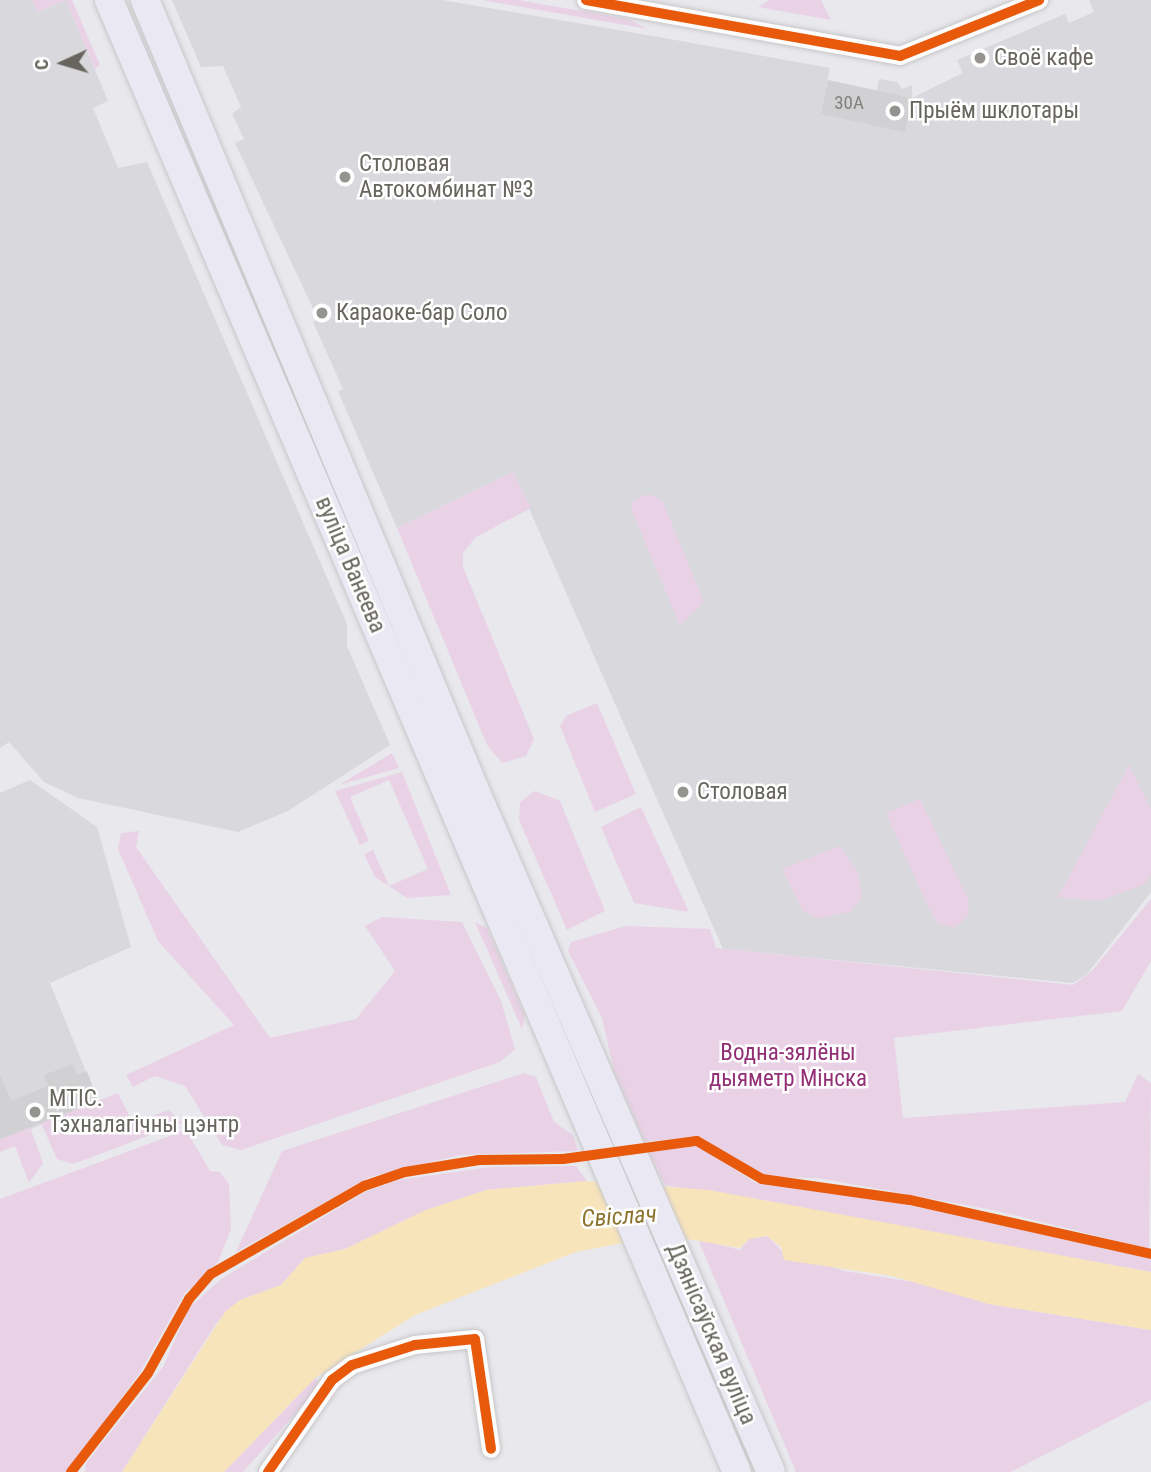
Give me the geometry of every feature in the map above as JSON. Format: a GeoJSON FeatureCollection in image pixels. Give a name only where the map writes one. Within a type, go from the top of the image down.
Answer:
{"type":"FeatureCollection","features":[{"type":"Feature","properties":{"kind":"main road","name":"вуліца Ванеева"},"geometry":{"type":"LineString","coordinates":[[109,0],[159,120],[463,795],[606,1123]]}},
{"type":"Feature","properties":{"kind":"main road","name":"вуліца Ванеева"},"geometry":{"type":"LineString","coordinates":[[145,0],[463,795]]}},
{"type":"Feature","properties":{"kind":"main road","name":"Дзянісаўская вуліца"},"geometry":{"type":"LineString","coordinates":[[606,1123],[676,1285],[771,1472]]}},
{"type":"Feature","properties":{"kind":"main road","name":"Дзянісаўская вуліца"},"geometry":{"type":"LineString","coordinates":[[676,1285],[737,1472]]}},
{"type":"Feature","properties":{"kind":"street"},"geometry":{"type":"LineString","coordinates":[[586,0],[901,56],[1039,0]]}},
{"type":"Feature","properties":{"kind":"street"},"geometry":{"type":"LineString","coordinates":[[159,120],[190,108]]}},
{"type":"Feature","properties":{"kind":"street"},"geometry":{"type":"LineString","coordinates":[[268,1472],[341,1372],[387,1351],[475,1339],[491,1449]]}},
{"type":"Feature","properties":{"kind":"shaded area"},"geometry":{"type":"Polygon","coordinates":[[[0,0],[32,0],[38,12],[66,0],[108,101],[93,108],[118,168],[147,162],[347,624],[347,646],[390,745],[288,811],[238,832],[78,798],[44,782],[9,742],[0,748],[0,0]]]}},
{"type":"Feature","properties":{"kind":"shaded area"},"geometry":{"type":"Polygon","coordinates":[[[172,0],[442,0],[659,37],[830,68],[821,114],[871,125],[879,79],[897,82],[902,89],[912,85],[912,98],[963,73],[957,60],[1065,14],[1069,23],[1094,12],[1089,0],[1151,0],[1151,892],[1087,974],[1073,983],[723,949],[513,472],[397,528],[338,391],[343,389],[313,322],[318,319],[235,143],[244,139],[232,114],[241,107],[223,66],[201,67],[172,0]]]}},
{"type":"Feature","properties":{"kind":"shaded area"},"geometry":{"type":"Polygon","coordinates":[[[30,780],[97,827],[131,947],[50,983],[98,1101],[0,1142],[0,793],[30,780]]]}},
{"type":"Feature","properties":{"kind":"green space"},"geometry":{"type":"Polygon","coordinates":[[[32,0],[66,0],[37,12],[32,0]]]}},
{"type":"Feature","properties":{"kind":"green space"},"geometry":{"type":"Polygon","coordinates":[[[66,0],[72,0],[100,65],[95,69],[66,0]]]}},
{"type":"Feature","properties":{"kind":"green space"},"geometry":{"type":"Polygon","coordinates":[[[482,0],[518,0],[628,19],[648,29],[482,0]]]}},
{"type":"Feature","properties":{"kind":"green space"},"geometry":{"type":"Polygon","coordinates":[[[770,0],[821,0],[831,20],[758,7],[770,0]]]}},
{"type":"Feature","properties":{"kind":"green space"},"geometry":{"type":"Polygon","coordinates":[[[513,472],[531,508],[476,537],[463,553],[463,567],[534,739],[526,756],[502,763],[487,745],[397,528],[513,472]]]}},
{"type":"Feature","properties":{"kind":"green space"},"geometry":{"type":"Polygon","coordinates":[[[648,494],[662,500],[704,602],[680,626],[632,511],[633,501],[648,494]]]}},
{"type":"Feature","properties":{"kind":"green space"},"geometry":{"type":"Polygon","coordinates":[[[597,703],[636,794],[595,812],[560,726],[566,716],[597,703]]]}},
{"type":"Feature","properties":{"kind":"green space"},"geometry":{"type":"Polygon","coordinates":[[[392,753],[399,768],[339,785],[392,753]]]}},
{"type":"Feature","properties":{"kind":"green space"},"geometry":{"type":"Polygon","coordinates":[[[1129,765],[1151,809],[1151,875],[1143,885],[1099,901],[1058,897],[1129,765]]]}},
{"type":"Feature","properties":{"kind":"green space"},"geometry":{"type":"Polygon","coordinates":[[[402,772],[451,895],[407,898],[375,877],[364,854],[373,850],[389,886],[428,869],[389,780],[350,797],[369,841],[360,845],[335,791],[402,772]]]}},
{"type":"Feature","properties":{"kind":"green space"},"geometry":{"type":"Polygon","coordinates":[[[535,791],[560,801],[605,911],[567,930],[519,820],[520,802],[535,791]]]}},
{"type":"Feature","properties":{"kind":"green space"},"geometry":{"type":"Polygon","coordinates":[[[920,799],[969,901],[968,916],[954,928],[938,923],[929,909],[886,813],[920,799]]]}},
{"type":"Feature","properties":{"kind":"green space"},"geometry":{"type":"Polygon","coordinates":[[[641,807],[689,912],[634,903],[601,827],[641,807]]]}},
{"type":"Feature","properties":{"kind":"green space"},"geometry":{"type":"Polygon","coordinates":[[[139,831],[136,847],[270,1038],[356,1019],[395,971],[365,926],[382,917],[462,922],[501,1001],[515,1049],[500,1062],[241,1150],[222,1145],[185,1086],[155,1076],[133,1087],[126,1075],[234,1025],[158,941],[118,849],[121,833],[139,831]]]}},
{"type":"Feature","properties":{"kind":"green space"},"geometry":{"type":"Polygon","coordinates":[[[840,846],[857,871],[862,896],[852,911],[818,919],[803,911],[782,869],[840,846]]]}},
{"type":"Feature","properties":{"kind":"green space","name":"Водна-зялёны дыяметр Мінска"},"geometry":{"type":"Polygon","coordinates":[[[1151,899],[1151,961],[1122,1011],[894,1038],[903,1118],[1125,1102],[1138,1074],[1151,1083],[1149,1249],[998,1211],[819,1178],[772,1177],[748,1170],[699,1136],[645,1142],[614,1071],[602,1018],[568,951],[571,942],[626,926],[710,929],[716,948],[1073,985],[1092,971],[1151,899]]]}},
{"type":"Feature","properties":{"kind":"green space"},"geometry":{"type":"Polygon","coordinates":[[[475,922],[487,928],[525,1016],[522,1029],[475,922]]]}},
{"type":"Feature","properties":{"kind":"green space"},"geometry":{"type":"Polygon","coordinates":[[[524,1073],[536,1077],[554,1122],[573,1135],[578,1151],[460,1155],[370,1177],[236,1252],[282,1151],[524,1073]]]}},
{"type":"Feature","properties":{"kind":"green space"},"geometry":{"type":"Polygon","coordinates":[[[118,1093],[133,1123],[169,1110],[182,1123],[73,1164],[57,1159],[41,1123],[118,1093]]]}},
{"type":"Feature","properties":{"kind":"green space"},"geometry":{"type":"Polygon","coordinates":[[[30,1127],[43,1163],[29,1183],[15,1146],[0,1152],[0,1139],[30,1127]]]}},
{"type":"Feature","properties":{"kind":"green space"},"geometry":{"type":"Polygon","coordinates":[[[186,1130],[210,1171],[220,1172],[229,1184],[231,1229],[218,1262],[185,1293],[139,1374],[67,1472],[0,1472],[0,1199],[186,1130]]]}},
{"type":"Feature","properties":{"kind":"green space","name":"Водна-зялёны дыяметр Мінска"},"geometry":{"type":"Polygon","coordinates":[[[696,1145],[756,1183],[804,1185],[968,1217],[1151,1259],[1151,1272],[665,1185],[648,1149],[696,1145]]]}},
{"type":"Feature","properties":{"kind":"green space"},"geometry":{"type":"Polygon","coordinates":[[[576,1166],[587,1181],[486,1190],[426,1210],[345,1249],[305,1258],[281,1285],[251,1296],[217,1322],[122,1472],[85,1472],[86,1463],[163,1367],[189,1308],[221,1279],[365,1192],[398,1180],[492,1167],[576,1166]]]}},
{"type":"Feature","properties":{"kind":"green space"},"geometry":{"type":"Polygon","coordinates":[[[767,1236],[784,1253],[845,1271],[932,1285],[989,1304],[1151,1330],[1151,1400],[1011,1472],[796,1472],[698,1239],[740,1250],[749,1239],[767,1236]]]}},
{"type":"Feature","properties":{"kind":"green space"},"geometry":{"type":"Polygon","coordinates":[[[315,1378],[321,1385],[243,1472],[224,1472],[315,1378]]]}},
{"type":"Feature","properties":{"kind":"water","name":"Свіслач"},"geometry":{"type":"Polygon","coordinates":[[[587,1181],[709,1190],[1151,1272],[1151,1330],[989,1304],[892,1276],[784,1260],[781,1247],[767,1236],[749,1239],[740,1248],[663,1235],[576,1252],[415,1315],[315,1378],[224,1472],[122,1472],[225,1312],[240,1300],[281,1285],[305,1258],[345,1249],[426,1210],[486,1190],[587,1181]]]}},
{"type":"Feature","properties":{"kind":"building"},"geometry":{"type":"Polygon","coordinates":[[[828,80],[912,98],[905,132],[821,114],[828,80]]]}},
{"type":"Feature","properties":{"kind":"building","name":"МТІС. Тэхналагічны цэнтр"},"geometry":{"type":"Polygon","coordinates":[[[73,1064],[77,1075],[87,1071],[98,1101],[0,1139],[0,1074],[11,1101],[48,1086],[44,1075],[73,1064]]]}},
{"type":"Feature","properties":{"kind":"cycle path"},"geometry":{"type":"LineString","coordinates":[[586,0],[900,56],[1039,0]]}},
{"type":"Feature","properties":{"kind":"cycle path"},"geometry":{"type":"LineString","coordinates":[[71,1472],[148,1373],[189,1299],[211,1274],[364,1186],[405,1172],[479,1160],[563,1159],[697,1141],[762,1179],[910,1200],[1151,1254]]}},
{"type":"Feature","properties":{"kind":"cycle path"},"geometry":{"type":"LineString","coordinates":[[268,1472],[332,1380],[352,1365],[415,1345],[475,1339],[491,1449]]}},
{"type":"Feature","properties":{"kind":"place","name":"Своё кафе"},"geometry":{"type":"Point","coordinates":[980,58]}},
{"type":"Feature","properties":{"kind":"place","name":"Прыём шклотары"},"geometry":{"type":"Point","coordinates":[895,111]}},
{"type":"Feature","properties":{"kind":"place","name":"Столовая Автокомбинат №3"},"geometry":{"type":"Point","coordinates":[345,177]}},
{"type":"Feature","properties":{"kind":"place","name":"Караоке-бар Соло"},"geometry":{"type":"Point","coordinates":[322,313]}},
{"type":"Feature","properties":{"kind":"place","name":"Столовая"},"geometry":{"type":"Point","coordinates":[683,792]}},
{"type":"Feature","properties":{"kind":"place","name":"МТІС. Тэхналагічны цэнтр"},"geometry":{"type":"Point","coordinates":[35,1112]}}]}
